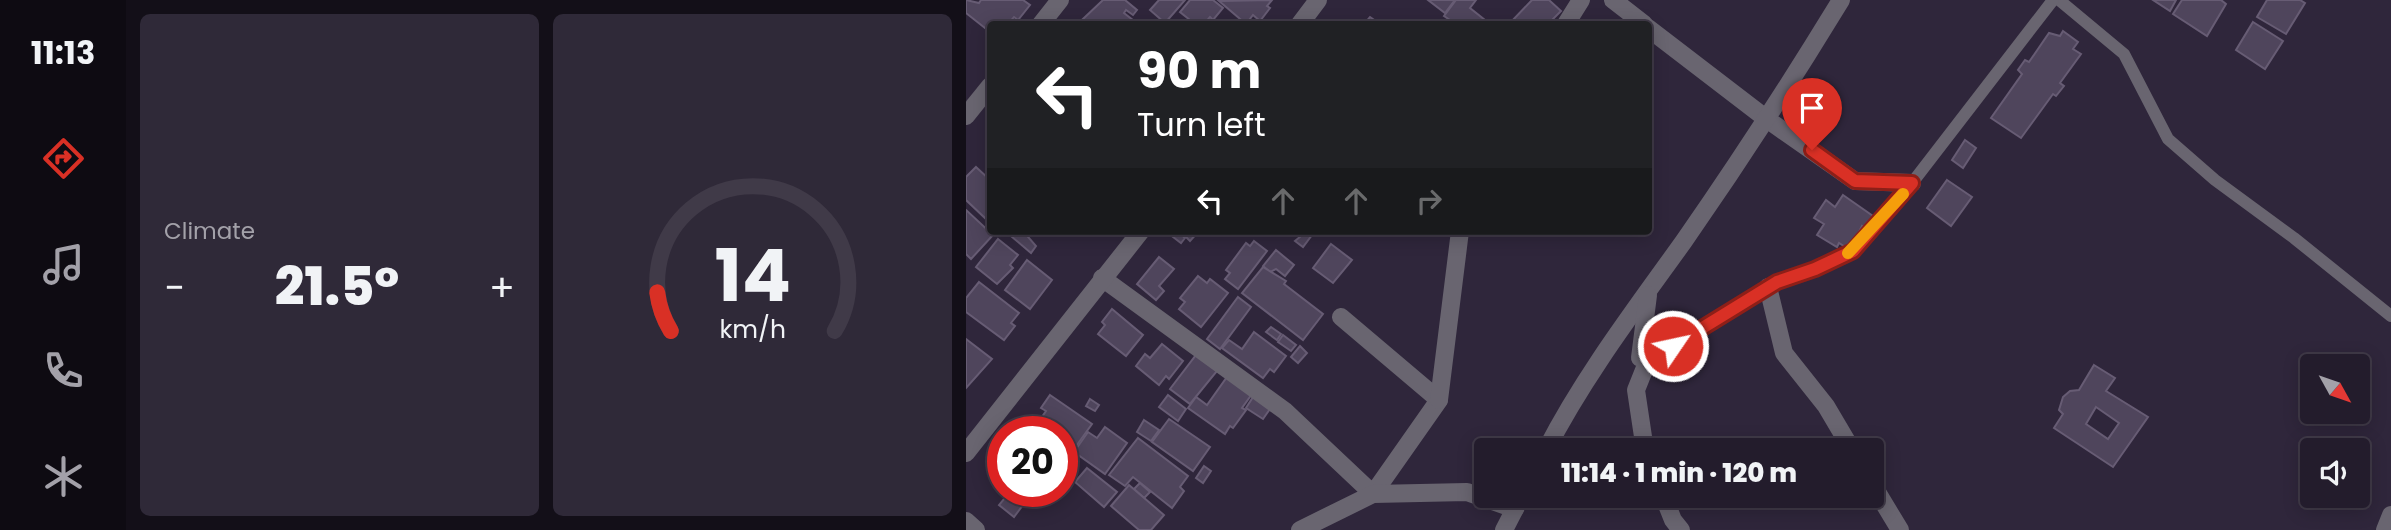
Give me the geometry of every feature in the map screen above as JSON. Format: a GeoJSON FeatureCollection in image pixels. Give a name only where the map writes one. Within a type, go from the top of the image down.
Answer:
{"type":"FeatureCollection","features":[{"type":"Feature","properties":{"kind":"street"},"geometry":{"type":"LineString","coordinates":[[1043,21],[1060,0]]}},
{"type":"Feature","properties":{"kind":"street"},"geometry":{"type":"LineString","coordinates":[[1302,21],[1318,0]]}},
{"type":"Feature","properties":{"kind":"street"},"geometry":{"type":"LineString","coordinates":[[1568,21],[1581,0]]}},
{"type":"Feature","properties":{"kind":"street"},"geometry":{"type":"LineString","coordinates":[[1613,0],[1640,21]]}},
{"type":"Feature","properties":{"kind":"street"},"geometry":{"type":"LineString","coordinates":[[1552,438],[1648,291],[1768,120],[1841,0]]}},
{"type":"Feature","properties":{"kind":"street"},"geometry":{"type":"LineString","coordinates":[[1652,31],[1768,120],[1855,181],[1912,183]]}},
{"type":"Feature","properties":{"kind":"street"},"geometry":{"type":"LineString","coordinates":[[966,116],[987,90]]}},
{"type":"Feature","properties":{"kind":"street"},"geometry":{"type":"LineString","coordinates":[[966,453],[1138,235]]}},
{"type":"Feature","properties":{"kind":"street"},"geometry":{"type":"LineString","coordinates":[[1373,494],[1439,400],[1460,235]]}},
{"type":"Feature","properties":{"kind":"street"},"geometry":{"type":"LineString","coordinates":[[1102,278],[1285,411],[1373,494]]}},
{"type":"Feature","properties":{"kind":"street"},"geometry":{"type":"LineString","coordinates":[[1768,287],[1784,353],[1826,406],[1845,438]]}},
{"type":"Feature","properties":{"kind":"street"},"geometry":{"type":"LineString","coordinates":[[1643,438],[1636,390],[1648,360],[1640,358],[1648,291]]}},
{"type":"Feature","properties":{"kind":"street"},"geometry":{"type":"LineString","coordinates":[[1341,317],[1439,400]]}},
{"type":"Feature","properties":{"kind":"street"},"geometry":{"type":"LineString","coordinates":[[1300,530],[1373,494],[1474,493]]}},
{"type":"Feature","properties":{"kind":"street"},"geometry":{"type":"LineString","coordinates":[[1884,504],[1900,530]]}},
{"type":"Feature","properties":{"kind":"street"},"geometry":{"type":"LineString","coordinates":[[1504,530],[1516,508]]}},
{"type":"Feature","properties":{"kind":"street"},"geometry":{"type":"LineString","coordinates":[[1668,508],[1681,530]]}},
{"type":"Feature","properties":{"kind":"street"},"geometry":{"type":"LineString","coordinates":[[2385,530],[2391,515]]}},
{"type":"Feature","properties":{"kind":"street"},"geometry":{"type":"LineString","coordinates":[[966,522],[976,530]]}},
{"type":"Feature","properties":{"kind":"lane"},"geometry":{"type":"LineString","coordinates":[[1648,360],[1768,287],[1853,251],[1912,183],[2053,0]]}},
{"type":"Feature","properties":{"kind":"lane"},"geometry":{"type":"LineString","coordinates":[[2059,0],[2124,54],[2168,139],[2215,180],[2294,238],[2391,316]]}},
{"type":"Feature","properties":{"kind":"building"},"geometry":{"type":"Polygon","coordinates":[[[966,0],[979,3],[981,0],[1023,0],[1030,5],[1018,20],[1014,17],[1011,21],[987,21],[987,30],[966,13],[966,0]]]}},
{"type":"Feature","properties":{"kind":"building"},"geometry":{"type":"Polygon","coordinates":[[[1103,0],[1125,0],[1137,10],[1133,15],[1126,10],[1124,13],[1134,21],[1083,19],[1103,0]]]}},
{"type":"Feature","properties":{"kind":"building"},"geometry":{"type":"Polygon","coordinates":[[[1159,0],[1185,0],[1167,21],[1163,21],[1150,10],[1159,0]]]}},
{"type":"Feature","properties":{"kind":"building"},"geometry":{"type":"Polygon","coordinates":[[[1190,0],[1213,0],[1223,8],[1213,20],[1210,17],[1207,21],[1191,21],[1180,12],[1190,0]]]}},
{"type":"Feature","properties":{"kind":"building"},"geometry":{"type":"Polygon","coordinates":[[[1272,0],[1267,6],[1270,8],[1260,21],[1253,15],[1248,21],[1242,21],[1219,1],[1272,0]]]}},
{"type":"Feature","properties":{"kind":"building"},"geometry":{"type":"Polygon","coordinates":[[[1428,0],[1455,0],[1445,13],[1428,0]]]}},
{"type":"Feature","properties":{"kind":"building"},"geometry":{"type":"Polygon","coordinates":[[[1456,0],[1476,0],[1470,8],[1486,21],[1452,21],[1444,16],[1456,0]]]}},
{"type":"Feature","properties":{"kind":"building"},"geometry":{"type":"Polygon","coordinates":[[[1532,0],[1549,0],[1561,11],[1551,21],[1512,21],[1532,0]]]}},
{"type":"Feature","properties":{"kind":"building"},"geometry":{"type":"Polygon","coordinates":[[[2153,0],[2176,0],[2170,11],[2153,0]]]}},
{"type":"Feature","properties":{"kind":"building"},"geometry":{"type":"Polygon","coordinates":[[[2182,0],[2221,0],[2226,4],[2207,36],[2173,14],[2182,0]]]}},
{"type":"Feature","properties":{"kind":"building"},"geometry":{"type":"Polygon","coordinates":[[[2267,0],[2300,0],[2305,3],[2286,34],[2257,17],[2267,0]]]}},
{"type":"Feature","properties":{"kind":"building"},"geometry":{"type":"Polygon","coordinates":[[[2253,22],[2283,41],[2265,69],[2236,50],[2253,22]]]}},
{"type":"Feature","properties":{"kind":"building"},"geometry":{"type":"Polygon","coordinates":[[[2063,31],[2078,42],[2073,49],[2081,54],[2060,83],[2064,86],[2056,96],[2053,94],[2021,138],[1991,118],[2022,74],[2018,70],[2025,60],[2029,62],[2049,33],[2060,36],[2063,31]]]}},
{"type":"Feature","properties":{"kind":"building"},"geometry":{"type":"Polygon","coordinates":[[[1965,140],[1976,148],[1963,168],[1952,160],[1965,140]]]}},
{"type":"Feature","properties":{"kind":"building"},"geometry":{"type":"Polygon","coordinates":[[[976,167],[987,177],[986,219],[966,200],[966,177],[976,167]]]}},
{"type":"Feature","properties":{"kind":"building"},"geometry":{"type":"Polygon","coordinates":[[[1947,180],[1972,197],[1951,226],[1927,208],[1947,180]]]}},
{"type":"Feature","properties":{"kind":"building"},"geometry":{"type":"Polygon","coordinates":[[[1843,195],[1873,216],[1865,229],[1862,226],[1850,250],[1839,243],[1837,247],[1817,235],[1824,224],[1814,218],[1826,200],[1835,207],[1843,195]]]}},
{"type":"Feature","properties":{"kind":"building"},"geometry":{"type":"Polygon","coordinates":[[[966,210],[987,229],[987,235],[993,235],[971,259],[966,254],[966,210]]]}},
{"type":"Feature","properties":{"kind":"building"},"geometry":{"type":"Polygon","coordinates":[[[1010,235],[1026,235],[1036,246],[1031,253],[1010,235]]]}},
{"type":"Feature","properties":{"kind":"building"},"geometry":{"type":"Polygon","coordinates":[[[1182,235],[1185,238],[1181,243],[1173,237],[1182,235]]]}},
{"type":"Feature","properties":{"kind":"building"},"geometry":{"type":"Polygon","coordinates":[[[1184,235],[1195,235],[1190,241],[1184,235]]]}},
{"type":"Feature","properties":{"kind":"building"},"geometry":{"type":"Polygon","coordinates":[[[1302,235],[1312,235],[1303,247],[1295,241],[1302,235]]]}},
{"type":"Feature","properties":{"kind":"building"},"geometry":{"type":"Polygon","coordinates":[[[998,239],[1018,255],[1010,265],[1013,268],[997,284],[976,267],[998,239]]]}},
{"type":"Feature","properties":{"kind":"building"},"geometry":{"type":"Polygon","coordinates":[[[1254,241],[1267,251],[1238,289],[1225,279],[1230,273],[1226,270],[1246,243],[1250,246],[1254,241]]]}},
{"type":"Feature","properties":{"kind":"building"},"geometry":{"type":"Polygon","coordinates":[[[1331,244],[1352,260],[1333,283],[1313,268],[1331,244]]]}},
{"type":"Feature","properties":{"kind":"building"},"geometry":{"type":"Polygon","coordinates":[[[1276,250],[1294,265],[1285,276],[1276,269],[1270,272],[1263,266],[1276,250]]]}},
{"type":"Feature","properties":{"kind":"building"},"geometry":{"type":"Polygon","coordinates":[[[1159,257],[1174,269],[1159,286],[1164,291],[1156,300],[1137,284],[1159,257]]]}},
{"type":"Feature","properties":{"kind":"building"},"geometry":{"type":"Polygon","coordinates":[[[1027,260],[1052,280],[1030,309],[1005,290],[1027,260]]]}},
{"type":"Feature","properties":{"kind":"building"},"geometry":{"type":"Polygon","coordinates":[[[1263,267],[1286,281],[1284,284],[1323,314],[1303,340],[1242,293],[1263,267]]]}},
{"type":"Feature","properties":{"kind":"building"},"geometry":{"type":"Polygon","coordinates":[[[1198,276],[1207,283],[1210,279],[1228,293],[1201,327],[1179,309],[1185,302],[1180,298],[1198,276]]]}},
{"type":"Feature","properties":{"kind":"building"},"geometry":{"type":"Polygon","coordinates":[[[979,282],[1019,313],[1011,323],[1015,326],[1004,340],[966,312],[966,298],[979,282]]]}},
{"type":"Feature","properties":{"kind":"building"},"geometry":{"type":"Polygon","coordinates":[[[1238,297],[1251,307],[1220,349],[1207,339],[1238,297]]]}},
{"type":"Feature","properties":{"kind":"building"},"geometry":{"type":"Polygon","coordinates":[[[1112,309],[1143,335],[1126,356],[1098,334],[1105,325],[1102,322],[1112,309]]]}},
{"type":"Feature","properties":{"kind":"building"},"geometry":{"type":"Polygon","coordinates":[[[1271,327],[1281,334],[1277,340],[1266,332],[1271,327]]]}},
{"type":"Feature","properties":{"kind":"building"},"geometry":{"type":"Polygon","coordinates":[[[1254,332],[1286,356],[1274,372],[1270,369],[1263,378],[1222,348],[1229,340],[1242,349],[1254,332]]]}},
{"type":"Feature","properties":{"kind":"building"},"geometry":{"type":"Polygon","coordinates":[[[1283,335],[1296,345],[1291,351],[1278,342],[1283,335]]]}},
{"type":"Feature","properties":{"kind":"building"},"geometry":{"type":"Polygon","coordinates":[[[966,339],[992,359],[966,388],[966,339]]]}},
{"type":"Feature","properties":{"kind":"building"},"geometry":{"type":"Polygon","coordinates":[[[1162,344],[1183,361],[1169,379],[1166,376],[1159,385],[1136,366],[1145,354],[1150,358],[1162,344]]]}},
{"type":"Feature","properties":{"kind":"building"},"geometry":{"type":"Polygon","coordinates":[[[1300,346],[1307,353],[1298,363],[1291,357],[1300,346]]]}},
{"type":"Feature","properties":{"kind":"building"},"geometry":{"type":"Polygon","coordinates":[[[1196,355],[1217,371],[1190,404],[1170,389],[1196,355]]]}},
{"type":"Feature","properties":{"kind":"building"},"geometry":{"type":"Polygon","coordinates":[[[2094,365],[2115,378],[2106,391],[2148,417],[2113,467],[2054,428],[2063,414],[2059,410],[2063,397],[2070,391],[2079,390],[2094,365]],[[2096,407],[2086,424],[2108,439],[2119,423],[2096,407]]]}},
{"type":"Feature","properties":{"kind":"building"},"geometry":{"type":"Polygon","coordinates":[[[1227,377],[1252,394],[1242,408],[1246,410],[1225,434],[1188,408],[1196,397],[1207,405],[1227,377]]]}},
{"type":"Feature","properties":{"kind":"building"},"geometry":{"type":"Polygon","coordinates":[[[1255,394],[1272,406],[1263,419],[1246,408],[1255,394]]]}},
{"type":"Feature","properties":{"kind":"building"},"geometry":{"type":"Polygon","coordinates":[[[1050,395],[1092,424],[1078,443],[1078,416],[1043,416],[1046,411],[1041,408],[1050,395]]]}},
{"type":"Feature","properties":{"kind":"building"},"geometry":{"type":"Polygon","coordinates":[[[1168,395],[1186,409],[1178,421],[1159,407],[1168,395]]]}},
{"type":"Feature","properties":{"kind":"building"},"geometry":{"type":"Polygon","coordinates":[[[1090,399],[1099,405],[1095,411],[1086,406],[1090,399]]]}},
{"type":"Feature","properties":{"kind":"building"},"geometry":{"type":"Polygon","coordinates":[[[1169,419],[1210,447],[1193,471],[1152,442],[1169,419]]]}},
{"type":"Feature","properties":{"kind":"building"},"geometry":{"type":"Polygon","coordinates":[[[1144,420],[1159,430],[1151,441],[1137,432],[1144,420]]]}},
{"type":"Feature","properties":{"kind":"building"},"geometry":{"type":"Polygon","coordinates":[[[1105,427],[1127,443],[1105,474],[1078,455],[1078,446],[1088,432],[1097,438],[1105,427]]]}},
{"type":"Feature","properties":{"kind":"building"},"geometry":{"type":"Polygon","coordinates":[[[1138,438],[1188,476],[1180,487],[1184,491],[1172,508],[1133,477],[1125,486],[1109,475],[1138,438]]]}},
{"type":"Feature","properties":{"kind":"building"},"geometry":{"type":"Polygon","coordinates":[[[1204,466],[1211,471],[1203,483],[1196,478],[1204,466]]]}},
{"type":"Feature","properties":{"kind":"building"},"geometry":{"type":"Polygon","coordinates":[[[1087,468],[1117,492],[1104,507],[1078,485],[1078,478],[1087,468]]]}},
{"type":"Feature","properties":{"kind":"building"},"geometry":{"type":"Polygon","coordinates":[[[1140,483],[1150,492],[1144,498],[1134,489],[1140,483]]]}},
{"type":"Feature","properties":{"kind":"building"},"geometry":{"type":"Polygon","coordinates":[[[1129,485],[1164,515],[1151,530],[1139,530],[1111,506],[1129,485]]]}},
{"type":"Feature","properties":{"kind":"building"},"geometry":{"type":"Polygon","coordinates":[[[1002,507],[1022,507],[1014,517],[1002,507]]]}},
{"type":"Feature","properties":{"kind":"slow traffic"},"geometry":{"type":"LineString","coordinates":[[1848,253],[1853,251],[1903,194]]}},
{"type":"Feature","properties":{"kind":"route"},"geometry":{"type":"LineString","coordinates":[[1673,346],[1714,317],[1777,282],[1815,269],[1853,251],[1912,183],[1855,181],[1812,150]]}}]}
